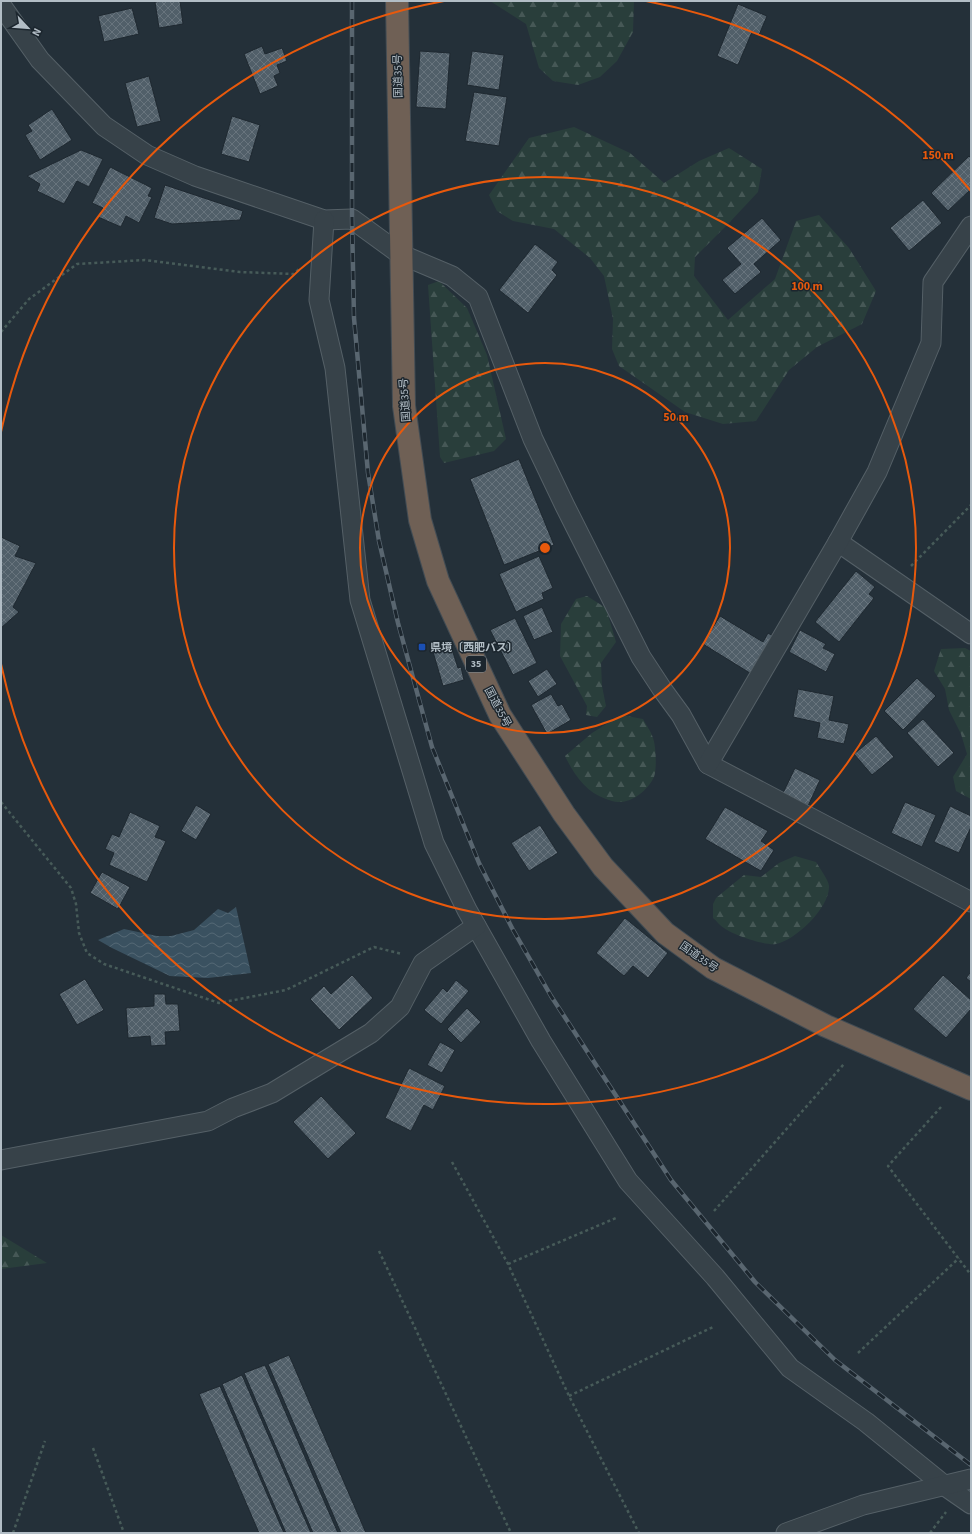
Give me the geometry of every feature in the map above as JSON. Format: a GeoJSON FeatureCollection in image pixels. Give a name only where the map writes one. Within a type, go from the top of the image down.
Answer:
{"type":"FeatureCollection","features":[{"type":"Feature","properties":{"kind":"highway","name":"国道35号"},"geometry":{"type":"LineString","coordinates":[[397,1],[400,254],[404,406],[420,520],[438,581],[500,715],[564,814],[603,867],[665,933],[713,968],[826,1026],[971,1089]]}},
{"type":"Feature","properties":{"kind":"street"},"geometry":{"type":"LineString","coordinates":[[1,5],[40,60],[104,126],[147,155],[195,176],[324,220],[352,219],[400,254],[452,276],[478,297],[533,439],[564,506],[641,657],[681,715],[708,764],[971,902]]}},
{"type":"Feature","properties":{"kind":"street"},"geometry":{"type":"LineString","coordinates":[[324,220],[319,300],[335,368],[360,600],[434,843],[476,926],[541,1041],[628,1181],[714,1277],[790,1368],[866,1422],[945,1486],[971,1504]]}},
{"type":"Feature","properties":{"kind":"street"},"geometry":{"type":"LineString","coordinates":[[708,764],[838,542],[876,472],[931,343],[934,282],[971,226]]}},
{"type":"Feature","properties":{"kind":"street"},"geometry":{"type":"LineString","coordinates":[[838,542],[971,634]]}},
{"type":"Feature","properties":{"kind":"street"},"geometry":{"type":"LineString","coordinates":[[1,1160],[208,1120],[233,1108],[272,1093],[371,1033],[400,1007],[423,963],[476,926]]}},
{"type":"Feature","properties":{"kind":"street"},"geometry":{"type":"LineString","coordinates":[[786,1533],[863,1505],[971,1479]]}},
{"type":"Feature","properties":{"kind":"path"},"geometry":{"type":"LineString","coordinates":[[1,332],[29,299],[77,264],[145,260],[247,273],[294,274],[322,247]]}},
{"type":"Feature","properties":{"kind":"path"},"geometry":{"type":"LineString","coordinates":[[911,566],[971,505]]}},
{"type":"Feature","properties":{"kind":"path"},"geometry":{"type":"LineString","coordinates":[[1,802],[72,888],[76,904],[79,933],[87,953],[104,964],[219,1003],[286,990],[374,947],[393,951],[423,963]]}},
{"type":"Feature","properties":{"kind":"path"},"geometry":{"type":"LineString","coordinates":[[714,1211],[844,1064]]}},
{"type":"Feature","properties":{"kind":"path"},"geometry":{"type":"LineString","coordinates":[[941,1107],[888,1166],[971,1274]]}},
{"type":"Feature","properties":{"kind":"path"},"geometry":{"type":"LineString","coordinates":[[452,1162],[508,1264],[569,1396],[638,1533]]}},
{"type":"Feature","properties":{"kind":"path"},"geometry":{"type":"LineString","coordinates":[[508,1264],[616,1218]]}},
{"type":"Feature","properties":{"kind":"path"},"geometry":{"type":"LineString","coordinates":[[379,1251],[510,1533]]}},
{"type":"Feature","properties":{"kind":"path"},"geometry":{"type":"LineString","coordinates":[[858,1353],[959,1258]]}},
{"type":"Feature","properties":{"kind":"path"},"geometry":{"type":"LineString","coordinates":[[569,1396],[715,1326]]}},
{"type":"Feature","properties":{"kind":"path"},"geometry":{"type":"LineString","coordinates":[[13,1533],[45,1441]]}},
{"type":"Feature","properties":{"kind":"path"},"geometry":{"type":"LineString","coordinates":[[93,1448],[124,1533]]}},
{"type":"Feature","properties":{"kind":"path"},"geometry":{"type":"LineString","coordinates":[[930,1533],[947,1511]]}},
{"type":"Feature","properties":{"kind":"green space"},"geometry":{"type":"Polygon","coordinates":[[[490,1],[634,1],[633,32],[617,61],[600,77],[578,85],[553,81],[539,68],[526,24],[490,1]]]}},
{"type":"Feature","properties":{"kind":"green space"},"geometry":{"type":"Polygon","coordinates":[[[574,127],[630,153],[664,183],[699,161],[729,148],[762,169],[758,192],[695,257],[694,276],[728,320],[775,279],[796,221],[819,215],[849,248],[876,291],[862,324],[817,347],[789,370],[756,421],[723,424],[685,412],[619,366],[612,349],[613,319],[604,276],[590,258],[554,229],[513,221],[497,211],[489,195],[529,138],[574,127]]]}},
{"type":"Feature","properties":{"kind":"green space"},"geometry":{"type":"Polygon","coordinates":[[[439,281],[467,308],[487,355],[506,439],[494,451],[444,463],[440,457],[428,285],[439,281]]]}},
{"type":"Feature","properties":{"kind":"green space"},"geometry":{"type":"Polygon","coordinates":[[[587,596],[606,608],[616,642],[601,663],[602,686],[606,706],[597,717],[586,715],[587,706],[560,656],[561,624],[576,599],[587,596]]]}},
{"type":"Feature","properties":{"kind":"green space"},"geometry":{"type":"Polygon","coordinates":[[[965,648],[971,651],[971,799],[956,791],[953,777],[967,754],[961,734],[949,710],[945,689],[934,671],[941,649],[965,648]]]}},
{"type":"Feature","properties":{"kind":"green space"},"geometry":{"type":"Polygon","coordinates":[[[621,715],[643,719],[653,738],[656,763],[654,777],[648,787],[634,798],[623,802],[618,802],[606,799],[592,792],[581,782],[572,770],[565,756],[592,733],[621,715]]]}},
{"type":"Feature","properties":{"kind":"green space"},"geometry":{"type":"Polygon","coordinates":[[[795,856],[816,862],[829,886],[828,894],[818,913],[793,936],[776,944],[758,942],[728,931],[713,918],[713,904],[716,898],[744,875],[761,877],[779,863],[795,856]]]}},
{"type":"Feature","properties":{"kind":"green space"},"geometry":{"type":"Polygon","coordinates":[[[1,1235],[47,1263],[1,1269],[1,1235]]]}},
{"type":"Feature","properties":{"kind":"water"},"geometry":{"type":"Polygon","coordinates":[[[236,907],[251,973],[208,978],[170,976],[98,940],[124,929],[157,936],[171,936],[194,930],[218,909],[228,913],[236,907]]]}},
{"type":"Feature","properties":{"kind":"building"},"geometry":{"type":"Polygon","coordinates":[[[180,1],[183,24],[159,28],[155,2],[180,1]]]}},
{"type":"Feature","properties":{"kind":"building"},"geometry":{"type":"Polygon","coordinates":[[[738,4],[767,16],[759,35],[752,32],[738,65],[717,56],[738,4]]]}},
{"type":"Feature","properties":{"kind":"building"},"geometry":{"type":"Polygon","coordinates":[[[132,8],[139,34],[104,42],[98,16],[132,8]]]}},
{"type":"Feature","properties":{"kind":"building"},"geometry":{"type":"Polygon","coordinates":[[[262,46],[265,54],[282,48],[287,61],[277,65],[280,73],[274,76],[278,86],[260,94],[244,54],[262,46]]]}},
{"type":"Feature","properties":{"kind":"building"},"geometry":{"type":"Polygon","coordinates":[[[420,51],[450,53],[446,109],[416,107],[420,51]]]}},
{"type":"Feature","properties":{"kind":"building"},"geometry":{"type":"Polygon","coordinates":[[[472,51],[504,55],[499,90],[467,85],[472,51]]]}},
{"type":"Feature","properties":{"kind":"building"},"geometry":{"type":"Polygon","coordinates":[[[149,76],[161,121],[137,127],[125,83],[149,76]]]}},
{"type":"Feature","properties":{"kind":"building"},"geometry":{"type":"Polygon","coordinates":[[[474,92],[507,97],[499,146],[465,141],[474,92]]]}},
{"type":"Feature","properties":{"kind":"building"},"geometry":{"type":"Polygon","coordinates":[[[52,109],[72,140],[40,160],[25,135],[32,131],[28,125],[52,109]]]}},
{"type":"Feature","properties":{"kind":"building"},"geometry":{"type":"Polygon","coordinates":[[[232,116],[260,125],[249,162],[221,154],[232,116]]]}},
{"type":"Feature","properties":{"kind":"building"},"geometry":{"type":"Polygon","coordinates":[[[81,150],[103,159],[89,187],[77,181],[64,204],[37,191],[40,184],[27,176],[81,150]]]}},
{"type":"Feature","properties":{"kind":"building"},"geometry":{"type":"Polygon","coordinates":[[[969,156],[971,158],[971,189],[948,211],[931,193],[969,156]]]}},
{"type":"Feature","properties":{"kind":"building"},"geometry":{"type":"Polygon","coordinates":[[[110,167],[152,188],[148,196],[152,197],[139,223],[126,216],[121,227],[98,217],[103,208],[92,203],[110,167]]]}},
{"type":"Feature","properties":{"kind":"building"},"geometry":{"type":"Polygon","coordinates":[[[165,185],[243,211],[240,220],[172,224],[154,218],[165,185]]]}},
{"type":"Feature","properties":{"kind":"building"},"geometry":{"type":"Polygon","coordinates":[[[923,200],[942,223],[909,251],[890,228],[923,200]]]}},
{"type":"Feature","properties":{"kind":"building"},"geometry":{"type":"Polygon","coordinates":[[[762,218],[781,240],[754,264],[761,272],[735,294],[722,280],[741,264],[727,248],[762,218]]]}},
{"type":"Feature","properties":{"kind":"building"},"geometry":{"type":"Polygon","coordinates":[[[535,244],[558,262],[552,270],[557,275],[528,313],[499,290],[535,244]]]}},
{"type":"Feature","properties":{"kind":"building"},"geometry":{"type":"Polygon","coordinates":[[[519,459],[554,545],[504,565],[470,479],[519,459]]]}},
{"type":"Feature","properties":{"kind":"building"},"geometry":{"type":"Polygon","coordinates":[[[1,537],[20,546],[15,556],[36,563],[13,607],[19,612],[1,628],[1,537]]]}},
{"type":"Feature","properties":{"kind":"building"},"geometry":{"type":"Polygon","coordinates":[[[539,556],[553,588],[542,593],[544,599],[516,612],[499,574],[539,556]]]}},
{"type":"Feature","properties":{"kind":"building"},"geometry":{"type":"Polygon","coordinates":[[[856,571],[875,587],[869,594],[874,598],[839,642],[815,622],[856,571]]]}},
{"type":"Feature","properties":{"kind":"building"},"geometry":{"type":"Polygon","coordinates":[[[542,607],[553,632],[534,640],[523,616],[542,607]]]}},
{"type":"Feature","properties":{"kind":"building"},"geometry":{"type":"Polygon","coordinates":[[[720,616],[763,642],[768,633],[776,638],[753,675],[703,644],[720,616]]]}},
{"type":"Feature","properties":{"kind":"building"},"geometry":{"type":"Polygon","coordinates":[[[515,618],[537,663],[513,675],[490,630],[515,618]]]}},
{"type":"Feature","properties":{"kind":"building"},"geometry":{"type":"Polygon","coordinates":[[[800,630],[826,644],[823,648],[835,654],[826,672],[789,652],[800,630]]]}},
{"type":"Feature","properties":{"kind":"building"},"geometry":{"type":"Polygon","coordinates":[[[451,646],[458,668],[461,667],[464,680],[443,686],[433,652],[451,646]]]}},
{"type":"Feature","properties":{"kind":"building"},"geometry":{"type":"Polygon","coordinates":[[[547,669],[557,684],[538,697],[528,681],[547,669]]]}},
{"type":"Feature","properties":{"kind":"building"},"geometry":{"type":"Polygon","coordinates":[[[917,678],[936,696],[903,730],[884,711],[917,678]]]}},
{"type":"Feature","properties":{"kind":"building"},"geometry":{"type":"Polygon","coordinates":[[[798,689],[834,696],[829,720],[849,724],[844,744],[817,738],[820,723],[793,717],[798,689]]]}},
{"type":"Feature","properties":{"kind":"building"},"geometry":{"type":"Polygon","coordinates":[[[551,694],[558,706],[562,704],[571,720],[547,734],[531,705],[551,694]]]}},
{"type":"Feature","properties":{"kind":"building"},"geometry":{"type":"Polygon","coordinates":[[[923,719],[954,753],[938,767],[907,733],[923,719]]]}},
{"type":"Feature","properties":{"kind":"building"},"geometry":{"type":"Polygon","coordinates":[[[876,736],[894,757],[872,775],[854,754],[876,736]]]}},
{"type":"Feature","properties":{"kind":"building"},"geometry":{"type":"Polygon","coordinates":[[[795,768],[820,780],[808,806],[783,793],[795,768]]]}},
{"type":"Feature","properties":{"kind":"building"},"geometry":{"type":"Polygon","coordinates":[[[905,802],[936,815],[922,847],[891,833],[905,802]]]}},
{"type":"Feature","properties":{"kind":"building"},"geometry":{"type":"Polygon","coordinates":[[[196,805],[211,814],[196,840],[181,831],[196,805]]]}},
{"type":"Feature","properties":{"kind":"building"},"geometry":{"type":"Polygon","coordinates":[[[950,806],[971,816],[971,827],[959,853],[934,842],[950,806]]]}},
{"type":"Feature","properties":{"kind":"building"},"geometry":{"type":"Polygon","coordinates":[[[725,807],[768,831],[761,841],[774,850],[761,871],[705,839],[725,807]]]}},
{"type":"Feature","properties":{"kind":"building"},"geometry":{"type":"Polygon","coordinates":[[[130,812],[160,826],[155,837],[166,841],[147,882],[109,865],[114,853],[105,849],[112,834],[119,837],[130,812]]]}},
{"type":"Feature","properties":{"kind":"building"},"geometry":{"type":"Polygon","coordinates":[[[540,825],[558,853],[529,871],[511,843],[540,825]]]}},
{"type":"Feature","properties":{"kind":"building"},"geometry":{"type":"Polygon","coordinates":[[[102,872],[130,887],[118,909],[90,893],[102,872]]]}},
{"type":"Feature","properties":{"kind":"building"},"geometry":{"type":"Polygon","coordinates":[[[625,918],[668,953],[648,978],[633,966],[624,976],[596,953],[625,918]]]}},
{"type":"Feature","properties":{"kind":"building"},"geometry":{"type":"Polygon","coordinates":[[[971,972],[971,982],[966,978],[971,972]]]}},
{"type":"Feature","properties":{"kind":"building"},"geometry":{"type":"Polygon","coordinates":[[[352,975],[373,998],[339,1030],[310,999],[324,986],[331,994],[352,975]]]}},
{"type":"Feature","properties":{"kind":"building"},"geometry":{"type":"Polygon","coordinates":[[[943,975],[971,1000],[971,1009],[946,1038],[913,1009],[943,975]]]}},
{"type":"Feature","properties":{"kind":"building"},"geometry":{"type":"Polygon","coordinates":[[[85,979],[104,1010],[77,1025],[59,994],[85,979]]]}},
{"type":"Feature","properties":{"kind":"building"},"geometry":{"type":"Polygon","coordinates":[[[456,980],[469,991],[441,1024],[424,1010],[443,988],[447,992],[456,980]]]}},
{"type":"Feature","properties":{"kind":"building"},"geometry":{"type":"Polygon","coordinates":[[[154,994],[165,994],[166,1004],[178,1004],[180,1031],[165,1032],[166,1045],[151,1046],[150,1036],[128,1038],[126,1008],[154,1006],[154,994]]]}},
{"type":"Feature","properties":{"kind":"building"},"geometry":{"type":"Polygon","coordinates":[[[467,1008],[481,1022],[461,1043],[447,1029],[467,1008]]]}},
{"type":"Feature","properties":{"kind":"building"},"geometry":{"type":"Polygon","coordinates":[[[440,1042],[455,1050],[442,1073],[427,1065],[440,1042]]]}},
{"type":"Feature","properties":{"kind":"building"},"geometry":{"type":"Polygon","coordinates":[[[409,1068],[445,1086],[433,1110],[424,1105],[411,1131],[385,1118],[409,1068]]]}},
{"type":"Feature","properties":{"kind":"building"},"geometry":{"type":"Polygon","coordinates":[[[321,1096],[356,1133],[328,1159],[293,1122],[321,1096]]]}},
{"type":"Feature","properties":{"kind":"building"},"geometry":{"type":"Polygon","coordinates":[[[289,1355],[366,1533],[341,1533],[268,1364],[289,1355]]]}},
{"type":"Feature","properties":{"kind":"building"},"geometry":{"type":"Polygon","coordinates":[[[265,1365],[338,1533],[313,1533],[244,1373],[265,1365]]]}},
{"type":"Feature","properties":{"kind":"building"},"geometry":{"type":"Polygon","coordinates":[[[242,1375],[311,1533],[286,1533],[222,1384],[242,1375]]]}},
{"type":"Feature","properties":{"kind":"building"},"geometry":{"type":"Polygon","coordinates":[[[220,1386],[284,1533],[259,1533],[199,1394],[220,1386]]]}},
{"type":"Feature","properties":{"kind":"railway"},"geometry":{"type":"LineString","coordinates":[[352,1],[352,219],[354,318],[368,473],[379,541],[398,623],[432,747],[479,863],[512,928],[551,996],[671,1180],[755,1282],[835,1360],[971,1465]]}},
{"type":"Feature","properties":{"kind":"place","name":"県境〔西肥バス〕"},"geometry":{"type":"Point","coordinates":[422,647]}}]}
